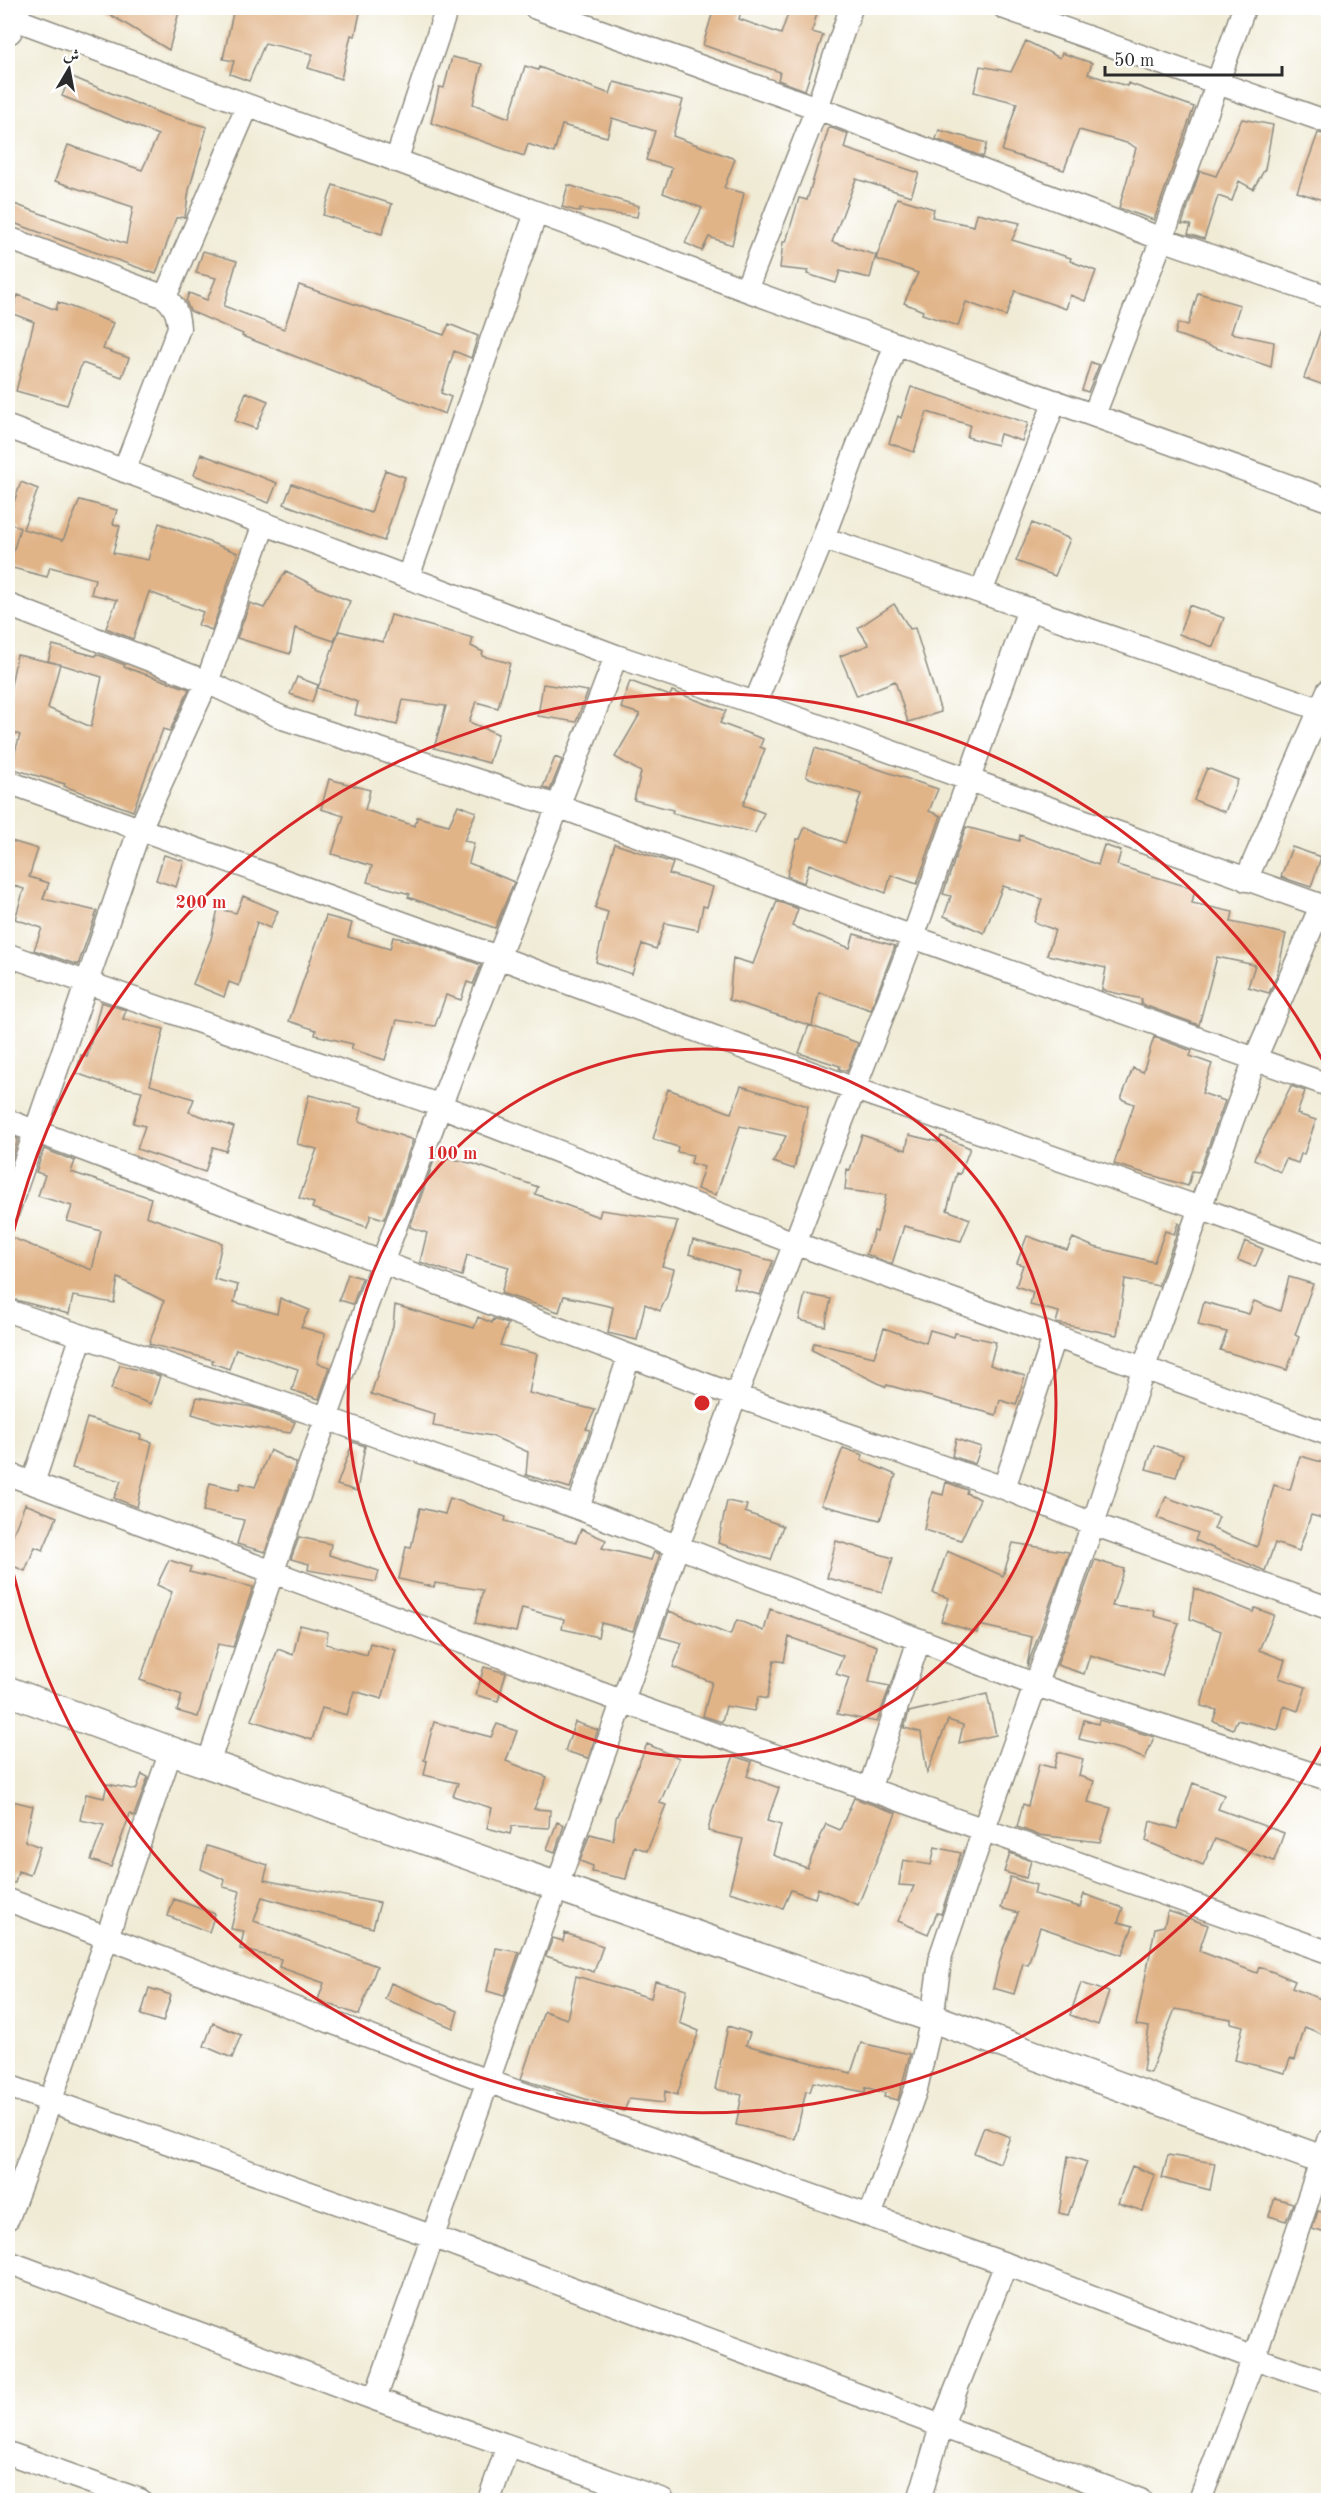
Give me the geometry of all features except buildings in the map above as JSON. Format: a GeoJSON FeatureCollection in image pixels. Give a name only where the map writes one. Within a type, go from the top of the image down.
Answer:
{"type":"FeatureCollection","features":[{"type":"Feature","properties":{"kind":"street"},"geometry":{"type":"LineString","coordinates":[[396,160],[447,8]]}},
{"type":"Feature","properties":{"kind":"street"},"geometry":{"type":"LineString","coordinates":[[536,8],[817,108],[1162,239],[1329,297]]}},
{"type":"Feature","properties":{"kind":"street"},"geometry":{"type":"LineString","coordinates":[[746,290],[817,108],[851,8]]}},
{"type":"Feature","properties":{"kind":"street"},"geometry":{"type":"LineString","coordinates":[[1005,8],[1218,83],[1327,117]]}},
{"type":"Feature","properties":{"kind":"street"},"geometry":{"type":"LineString","coordinates":[[1094,415],[1162,239],[1244,8]]}},
{"type":"Feature","properties":{"kind":"street"},"geometry":{"type":"LineString","coordinates":[[12,19],[746,290],[1329,500]]}},
{"type":"Feature","properties":{"kind":"street"},"geometry":{"type":"LineString","coordinates":[[165,297],[247,106]]}},
{"type":"Feature","properties":{"kind":"street"},"geometry":{"type":"LineString","coordinates":[[408,577],[537,213]]}},
{"type":"Feature","properties":{"kind":"street"},"geometry":{"type":"LineString","coordinates":[[8,238],[165,297],[173,304],[178,316],[179,328],[124,471]]}},
{"type":"Feature","properties":{"kind":"street"},"geometry":{"type":"LineString","coordinates":[[755,703],[824,538],[896,344]]}},
{"type":"Feature","properties":{"kind":"street"},"geometry":{"type":"LineString","coordinates":[[981,592],[1055,401]]}},
{"type":"Feature","properties":{"kind":"street"},"geometry":{"type":"LineString","coordinates":[[8,427],[616,656],[755,703],[1325,907],[1255,1059],[1144,1367],[1093,1524],[941,1955],[932,2018],[916,2089],[870,2216]]}},
{"type":"Feature","properties":{"kind":"street"},"geometry":{"type":"LineString","coordinates":[[8,1211],[139,831],[207,682],[264,524]]}},
{"type":"Feature","properties":{"kind":"street"},"geometry":{"type":"LineString","coordinates":[[824,538],[1029,609],[1326,704],[1246,880]]}},
{"type":"Feature","properties":{"kind":"street"},"geometry":{"type":"LineString","coordinates":[[8,605],[207,682],[283,718],[560,807],[913,937],[1329,1085]]}},
{"type":"Feature","properties":{"kind":"street"},"geometry":{"type":"LineString","coordinates":[[375,2399],[490,2082],[677,1548],[913,937],[1029,609]]}},
{"type":"Feature","properties":{"kind":"street"},"geometry":{"type":"LineString","coordinates":[[208,1764],[271,1571],[326,1418],[441,1106],[498,957],[560,807],[616,656]]}},
{"type":"Feature","properties":{"kind":"street"},"geometry":{"type":"LineString","coordinates":[[8,782],[139,831],[498,957],[855,1089],[1200,1208],[1329,1256]]}},
{"type":"Feature","properties":{"kind":"street"},"geometry":{"type":"LineString","coordinates":[[8,955],[441,1106],[794,1243],[1329,1434]]}},
{"type":"Feature","properties":{"kind":"street"},"geometry":{"type":"LineString","coordinates":[[8,1121],[384,1261],[629,1357],[1004,1488],[1093,1524],[1329,1608]]}},
{"type":"Feature","properties":{"kind":"street"},"geometry":{"type":"LineString","coordinates":[[8,1311],[81,1338],[326,1418],[578,1508],[1036,1685],[1329,1779]]}},
{"type":"Feature","properties":{"kind":"street"},"geometry":{"type":"LineString","coordinates":[[1004,1488],[1054,1337]]}},
{"type":"Feature","properties":{"kind":"street"},"geometry":{"type":"LineString","coordinates":[[33,1483],[81,1338]]}},
{"type":"Feature","properties":{"kind":"street"},"geometry":{"type":"LineString","coordinates":[[578,1508],[629,1357]]}},
{"type":"Feature","properties":{"kind":"street"},"geometry":{"type":"LineString","coordinates":[[8,1474],[624,1702],[870,1787],[1329,1952]]}},
{"type":"Feature","properties":{"kind":"street"},"geometry":{"type":"LineString","coordinates":[[870,1787],[919,1640]]}},
{"type":"Feature","properties":{"kind":"street"},"geometry":{"type":"LineString","coordinates":[[8,1691],[171,1751],[1326,2155],[1254,2358],[1200,2500]]}},
{"type":"Feature","properties":{"kind":"street"},"geometry":{"type":"LineString","coordinates":[[8,2218],[52,2102],[106,1935],[171,1751]]}},
{"type":"Feature","properties":{"kind":"street"},"geometry":{"type":"LineString","coordinates":[[8,1900],[106,1935],[490,2082],[1006,2264],[1254,2358],[1329,2383]]}},
{"type":"Feature","properties":{"kind":"street"},"geometry":{"type":"LineString","coordinates":[[8,2086],[434,2237],[1140,2500]]}},
{"type":"Feature","properties":{"kind":"street"},"geometry":{"type":"LineString","coordinates":[[8,2262],[375,2399],[663,2500]]}},
{"type":"Feature","properties":{"kind":"street"},"geometry":{"type":"LineString","coordinates":[[919,2500],[941,2427],[1006,2264]]}},
{"type":"Feature","properties":{"kind":"street"},"geometry":{"type":"LineString","coordinates":[[489,2500],[508,2446]]}},
{"type":"Feature","properties":{"kind":"street"},"geometry":{"type":"LineString","coordinates":[[8,2453],[140,2500]]}}]}
